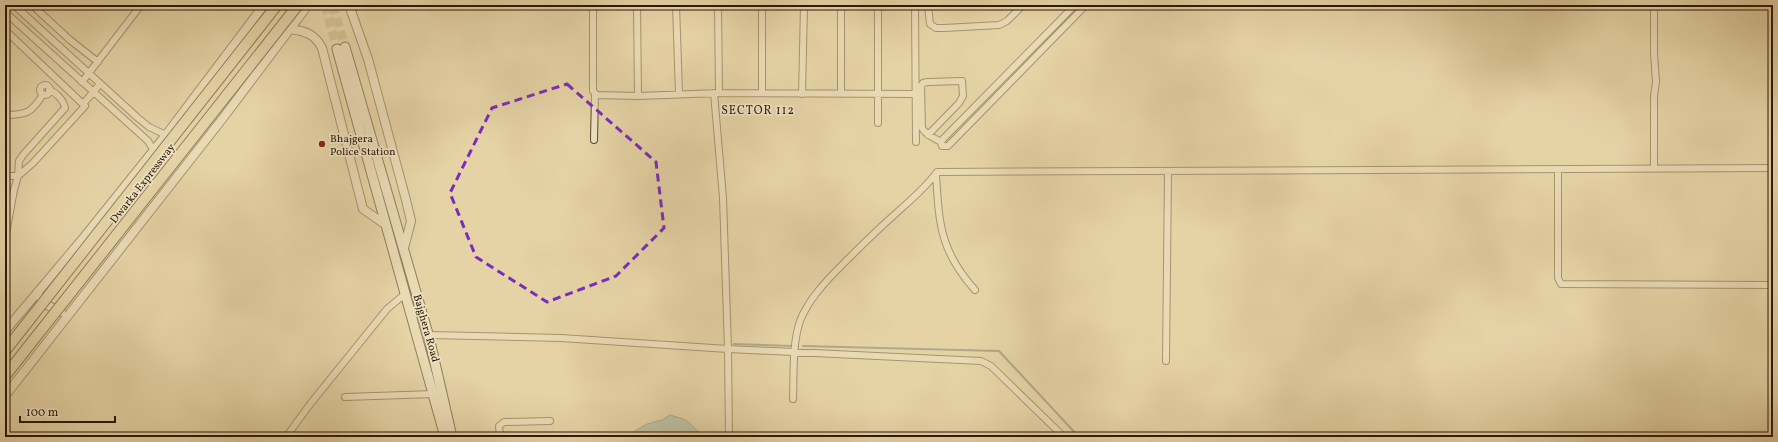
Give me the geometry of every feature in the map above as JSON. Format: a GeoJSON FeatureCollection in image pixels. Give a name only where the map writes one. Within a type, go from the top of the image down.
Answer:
{"type":"FeatureCollection","features":[{"type":"Feature","properties":{"kind":"highway","name":"Dwarka Expressway"},"geometry":{"type":"LineString","coordinates":[[5,350],[277,5]]}},
{"type":"Feature","properties":{"kind":"highway","name":"Dwarka Expressway"},"geometry":{"type":"LineString","coordinates":[[5,376],[298,5]]}},
{"type":"Feature","properties":{"kind":"main road","name":"Bajghera Road"},"geometry":{"type":"LineString","coordinates":[[404,248],[341,48],[386,225],[445,437]]}},
{"type":"Feature","properties":{"kind":"main road"},"geometry":{"type":"LineString","coordinates":[[404,248],[429,335],[452,437]]}},
{"type":"Feature","properties":{"kind":"main road"},"geometry":{"type":"LineString","coordinates":[[425,363],[435,363]]}},
{"type":"Feature","properties":{"kind":"street"},"geometry":{"type":"LineString","coordinates":[[14,5],[149,127],[166,135]]}},
{"type":"Feature","properties":{"kind":"street"},"geometry":{"type":"LineString","coordinates":[[32,5],[70,40],[98,62]]}},
{"type":"Feature","properties":{"kind":"street"},"geometry":{"type":"LineString","coordinates":[[82,82],[141,5]]}},
{"type":"Feature","properties":{"kind":"street"},"geometry":{"type":"LineString","coordinates":[[5,331],[85,236],[153,149],[166,135],[264,5]]}},
{"type":"Feature","properties":{"kind":"street"},"geometry":{"type":"LineString","coordinates":[[5,396],[223,118],[308,5]]}},
{"type":"Feature","properties":{"kind":"street"},"geometry":{"type":"LineString","coordinates":[[349,5],[368,59],[411,221],[404,248]]}},
{"type":"Feature","properties":{"kind":"street"},"geometry":{"type":"LineString","coordinates":[[593,5],[593,91],[595,94],[594,140]]}},
{"type":"Feature","properties":{"kind":"street"},"geometry":{"type":"LineString","coordinates":[[637,5],[638,96]]}},
{"type":"Feature","properties":{"kind":"street"},"geometry":{"type":"LineString","coordinates":[[676,5],[678,94]]}},
{"type":"Feature","properties":{"kind":"street"},"geometry":{"type":"LineString","coordinates":[[718,5],[716,93],[723,198],[728,349],[729,437]]}},
{"type":"Feature","properties":{"kind":"street"},"geometry":{"type":"LineString","coordinates":[[762,5],[762,93]]}},
{"type":"Feature","properties":{"kind":"street"},"geometry":{"type":"LineString","coordinates":[[802,94],[804,5]]}},
{"type":"Feature","properties":{"kind":"street"},"geometry":{"type":"LineString","coordinates":[[841,5],[841,94]]}},
{"type":"Feature","properties":{"kind":"street"},"geometry":{"type":"LineString","coordinates":[[878,5],[878,123]]}},
{"type":"Feature","properties":{"kind":"street"},"geometry":{"type":"LineString","coordinates":[[915,5],[916,142]]}},
{"type":"Feature","properties":{"kind":"street"},"geometry":{"type":"LineString","coordinates":[[928,5],[930,24],[936,28],[944,28],[999,25],[1007,21],[1023,5]]}},
{"type":"Feature","properties":{"kind":"street"},"geometry":{"type":"LineString","coordinates":[[941,142],[1075,5]]}},
{"type":"Feature","properties":{"kind":"street"},"geometry":{"type":"LineString","coordinates":[[928,135],[960,103],[963,96],[962,81],[928,82],[922,85],[923,130],[928,135],[941,142],[942,146],[948,146],[1086,5]]}},
{"type":"Feature","properties":{"kind":"street"},"geometry":{"type":"LineString","coordinates":[[1654,5],[1654,57],[1656,82],[1654,96],[1654,168]]}},
{"type":"Feature","properties":{"kind":"street"},"geometry":{"type":"LineString","coordinates":[[5,12],[148,141],[153,149]]}},
{"type":"Feature","properties":{"kind":"street"},"geometry":{"type":"LineString","coordinates":[[1064,16],[1069,22]]}},
{"type":"Feature","properties":{"kind":"street"},"geometry":{"type":"LineString","coordinates":[[290,29],[305,31],[318,40],[322,48],[363,209],[386,225]]}},
{"type":"Feature","properties":{"kind":"street"},"geometry":{"type":"LineString","coordinates":[[5,30],[83,104]]}},
{"type":"Feature","properties":{"kind":"street"},"geometry":{"type":"LineString","coordinates":[[5,176],[18,176],[33,163],[79,113],[84,107],[83,104],[100,84]]}},
{"type":"Feature","properties":{"kind":"street"},"geometry":{"type":"LineString","coordinates":[[5,115],[22,115],[28,112],[43,94],[40,91],[41,86],[46,85],[49,90],[55,92],[65,104],[65,108],[19,161],[18,176],[5,239]]}},
{"type":"Feature","properties":{"kind":"street"},"geometry":{"type":"LineString","coordinates":[[595,94],[638,96],[716,93],[915,94]]}},
{"type":"Feature","properties":{"kind":"street"},"geometry":{"type":"LineString","coordinates":[[793,399],[795,352],[801,320],[822,287],[866,241],[916,197],[937,172],[1773,168]]}},
{"type":"Feature","properties":{"kind":"street"},"geometry":{"type":"LineString","coordinates":[[1558,169],[1558,278],[1561,284],[1773,284]]}},
{"type":"Feature","properties":{"kind":"street"},"geometry":{"type":"LineString","coordinates":[[1166,361],[1168,172]]}},
{"type":"Feature","properties":{"kind":"street"},"geometry":{"type":"LineString","coordinates":[[936,174],[944,241],[956,266],[975,290]]}},
{"type":"Feature","properties":{"kind":"street"},"geometry":{"type":"LineString","coordinates":[[38,290],[39,296],[45,304],[53,310],[69,313]]}},
{"type":"Feature","properties":{"kind":"street"},"geometry":{"type":"LineString","coordinates":[[286,437],[311,403],[387,309],[405,294]]}},
{"type":"Feature","properties":{"kind":"street"},"geometry":{"type":"LineString","coordinates":[[429,335],[561,338],[728,349],[985,362],[1003,377],[1064,437]]}},
{"type":"Feature","properties":{"kind":"street"},"geometry":{"type":"LineString","coordinates":[[344,396],[434,394]]}},
{"type":"Feature","properties":{"kind":"street"},"geometry":{"type":"LineString","coordinates":[[500,437],[499,426],[504,422],[550,421]]}},
{"type":"Feature","properties":{"kind":"highlighted area"},"geometry":{"type":"Polygon","coordinates":[[[567,84],[656,162],[664,228],[616,276],[547,302],[476,257],[450,193],[492,108],[567,84]]]}},
{"type":"Feature","properties":{"kind":"water"},"geometry":{"type":"Polygon","coordinates":[[[670,415],[686,420],[702,435],[701,437],[629,437],[630,434],[647,424],[662,420],[670,415]]]}},
{"type":"Feature","properties":{"kind":"waterway"},"geometry":{"type":"LineString","coordinates":[[734,344],[793,346]]}},
{"type":"Feature","properties":{"kind":"waterway"},"geometry":{"type":"LineString","coordinates":[[803,346],[999,351],[1079,437]]}},
{"type":"Feature","properties":{"kind":"tunnel"},"geometry":{"type":"LineString","coordinates":[[325,5],[337,49]]}},
{"type":"Feature","properties":{"kind":"tunnel"},"geometry":{"type":"LineString","coordinates":[[333,5],[345,47]]}},
{"type":"Feature","properties":{"kind":"place","name":"Bhajgera Police Station"},"geometry":{"type":"Point","coordinates":[322,144]}},
{"type":"Feature","properties":{"kind":"district","name":"SECTOR 112"},"geometry":{"type":"Point","coordinates":[758,110]}}]}
